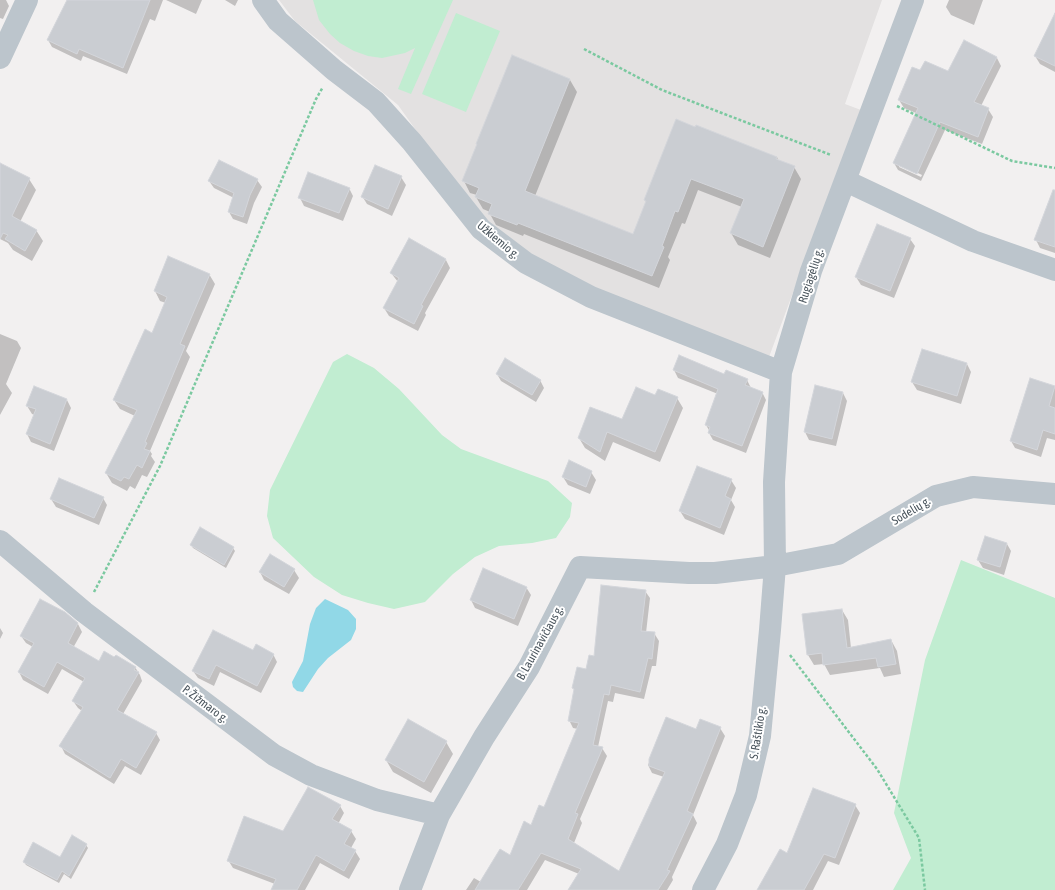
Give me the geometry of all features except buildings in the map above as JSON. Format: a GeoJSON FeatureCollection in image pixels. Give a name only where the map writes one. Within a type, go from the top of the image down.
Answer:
{"type":"FeatureCollection","features":[{"type":"Feature","properties":{"kind":"street"},"geometry":{"type":"LineString","coordinates":[[0,58],[28,0]]}},
{"type":"Feature","properties":{"kind":"street","name":"Užkiemio g."},"geometry":{"type":"LineString","coordinates":[[263,0],[278,21],[334,70],[376,102],[412,142],[481,229],[526,263],[591,297],[781,372]]}},
{"type":"Feature","properties":{"kind":"street","name":"Rugiagėlių g."},"geometry":{"type":"LineString","coordinates":[[775,566],[774,482],[781,372],[811,271],[913,0]]}},
{"type":"Feature","properties":{"kind":"street"},"geometry":{"type":"LineString","coordinates":[[849,172],[973,241],[1055,270]]}},
{"type":"Feature","properties":{"kind":"street","name":"Sodelių g."},"geometry":{"type":"LineString","coordinates":[[775,566],[838,554],[936,496],[973,486],[1055,494]]}},
{"type":"Feature","properties":{"kind":"street","name":"P. Žižmaro g."},"geometry":{"type":"LineString","coordinates":[[0,541],[84,612],[274,755],[311,775],[377,800],[439,815]]}},
{"type":"Feature","properties":{"kind":"street","name":"S. Raštikio g."},"geometry":{"type":"LineString","coordinates":[[703,890],[727,844],[746,795],[760,736],[775,566]]}},
{"type":"Feature","properties":{"kind":"street","name":"B. Laurinavičiaus g."},"geometry":{"type":"LineString","coordinates":[[410,890],[439,815],[484,737],[528,667],[580,568],[715,573],[775,566]]}},
{"type":"Feature","properties":{"kind":"path"},"geometry":{"type":"LineString","coordinates":[[584,49],[662,90],[849,172]]}},
{"type":"Feature","properties":{"kind":"path"},"geometry":{"type":"LineString","coordinates":[[84,612],[160,466],[316,99],[334,70]]}},
{"type":"Feature","properties":{"kind":"path"},"geometry":{"type":"LineString","coordinates":[[878,96],[1012,161],[1055,168]]}},
{"type":"Feature","properties":{"kind":"path"},"geometry":{"type":"LineString","coordinates":[[770,630],[877,769],[919,838],[925,890]]}},
{"type":"Feature","properties":{"kind":"shaded area"},"geometry":{"type":"Polygon","coordinates":[[[279,0],[882,0],[845,104],[861,110],[769,357],[581,282],[525,252],[480,215],[448,175],[398,105],[295,21],[279,0]]]}},
{"type":"Feature","properties":{"kind":"green space"},"geometry":{"type":"Polygon","coordinates":[[[313,0],[453,0],[411,94],[398,89],[415,48],[405,53],[382,58],[368,56],[354,51],[340,43],[330,34],[319,20],[313,0]]]}},
{"type":"Feature","properties":{"kind":"green space"},"geometry":{"type":"Polygon","coordinates":[[[456,13],[500,31],[466,112],[422,94],[456,13]]]}},
{"type":"Feature","properties":{"kind":"green space"},"geometry":{"type":"Polygon","coordinates":[[[347,354],[374,368],[399,389],[442,435],[461,449],[548,481],[572,503],[570,517],[556,538],[532,543],[499,546],[475,557],[453,574],[425,602],[394,609],[342,595],[314,577],[273,538],[267,516],[270,490],[333,362],[347,354]]]}},
{"type":"Feature","properties":{"kind":"green space"},"geometry":{"type":"Polygon","coordinates":[[[961,560],[1055,598],[1055,890],[893,890],[911,858],[894,813],[925,660],[961,560]]]}},
{"type":"Feature","properties":{"kind":"water"},"geometry":{"type":"Polygon","coordinates":[[[325,599],[348,610],[356,619],[356,629],[351,640],[328,658],[318,669],[303,692],[297,691],[293,687],[292,682],[303,661],[310,624],[316,608],[325,599]]]}}]}
